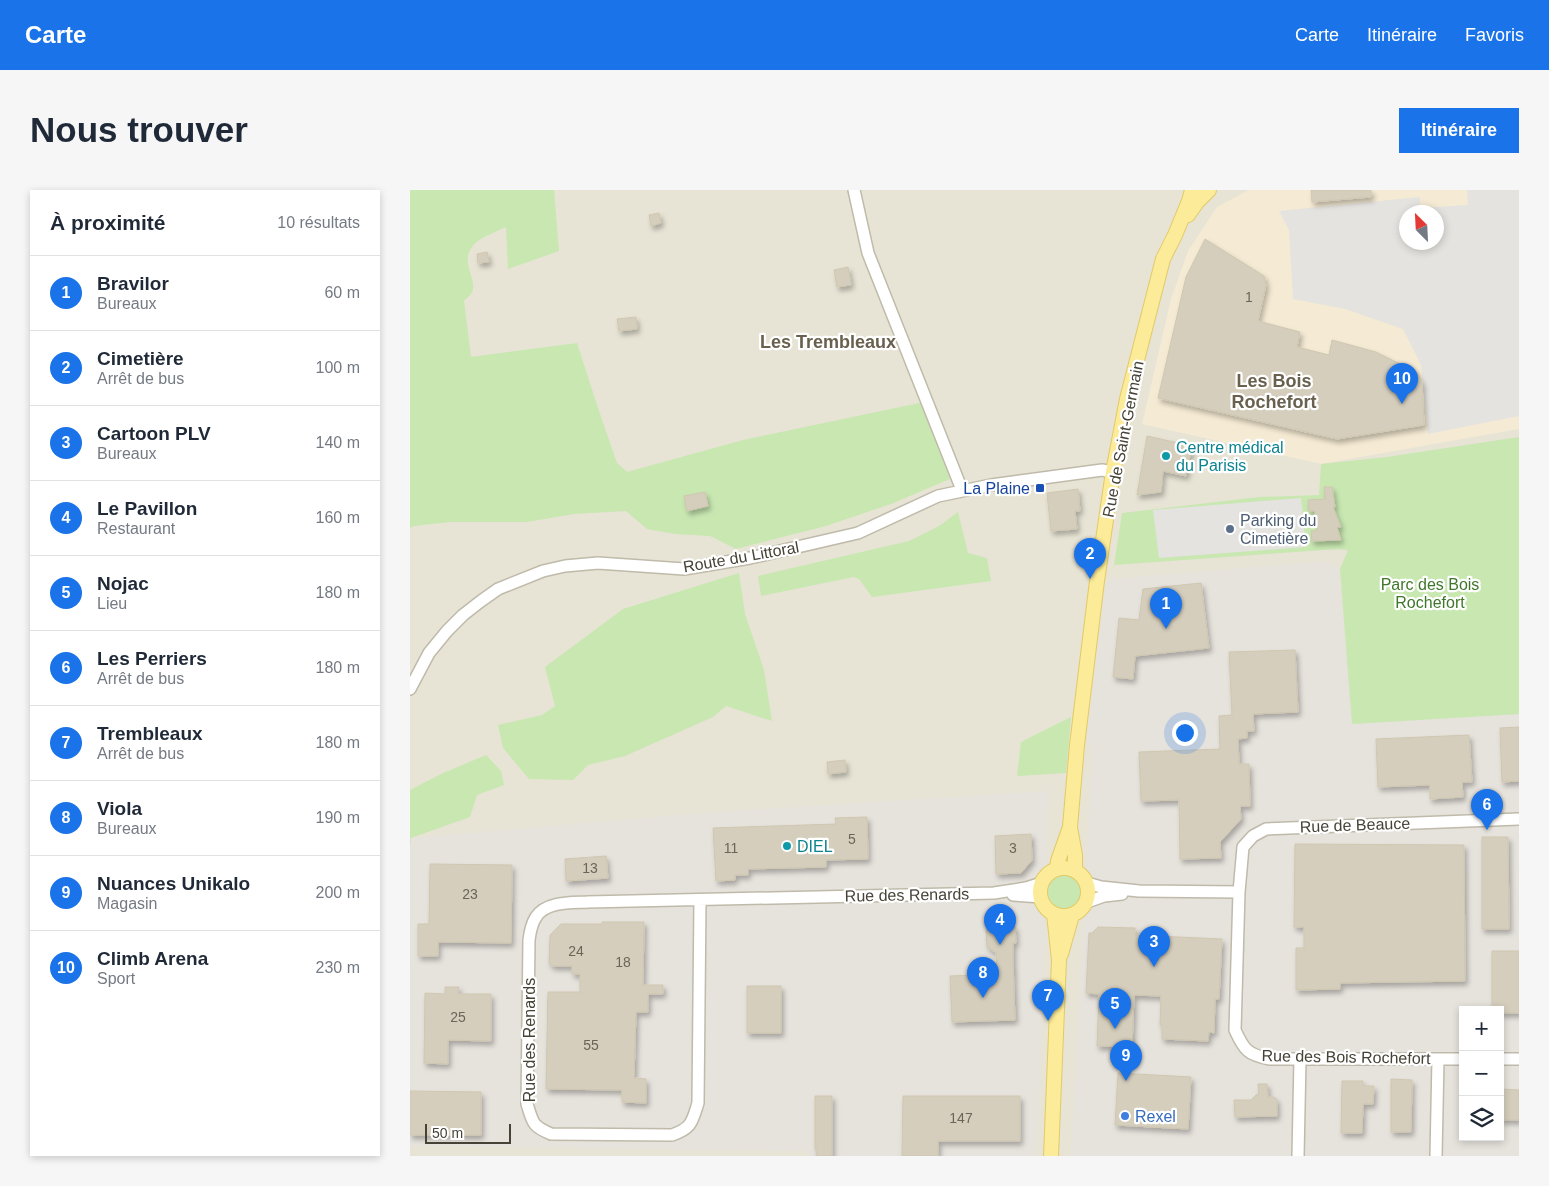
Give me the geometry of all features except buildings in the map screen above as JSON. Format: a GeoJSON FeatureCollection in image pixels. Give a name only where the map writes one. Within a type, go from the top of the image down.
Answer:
{"type":"FeatureCollection","features":[{"type":"Feature","properties":{"kind":"main road","name":"Rue de Saint-Germain"},"geometry":{"type":"LineString","coordinates":[[1057,869],[1070,827],[1077,746],[1097,581],[1113,472],[1128,399],[1163,259],[1175,235],[1192,190]]}},
{"type":"Feature","properties":{"kind":"main road","name":"Rue de Saint-Germain"},"geometry":{"type":"LineString","coordinates":[[1175,235],[1197,202],[1209,190]]}},
{"type":"Feature","properties":{"kind":"main road","name":"Rue de Saint-Germain"},"geometry":{"type":"LineString","coordinates":[[1070,827],[1075,855],[1075,870]]}},
{"type":"Feature","properties":{"kind":"main road"},"geometry":{"type":"LineString","coordinates":[[1057,869],[1075,870],[1084,877],[1087,883],[1089,896],[1087,902],[1078,912],[1072,915],[1054,914],[1048,910],[1040,898],[1042,883],[1046,876],[1057,869]]}},
{"type":"Feature","properties":{"kind":"main road"},"geometry":{"type":"LineString","coordinates":[[1051,1156],[1059,960],[1054,914]]}},
{"type":"Feature","properties":{"kind":"main road"},"geometry":{"type":"LineString","coordinates":[[1059,960],[1072,915]]}},
{"type":"Feature","properties":{"kind":"street"},"geometry":{"type":"LineString","coordinates":[[854,190],[868,253],[962,490]]}},
{"type":"Feature","properties":{"kind":"street","name":"Route du Littoral"},"geometry":{"type":"LineString","coordinates":[[410,689],[429,653],[463,615],[498,589],[528,577],[565,566],[598,563],[684,569],[750,558],[858,533],[938,496],[962,490],[1102,470],[1113,472]]}},
{"type":"Feature","properties":{"kind":"street","name":"Rue de Beauce"},"geometry":{"type":"LineString","coordinates":[[1239,892],[1242,847],[1252,836],[1266,829],[1519,819]]}},
{"type":"Feature","properties":{"kind":"street","name":"Rue des Renards"},"geometry":{"type":"LineString","coordinates":[[700,900],[698,1103],[693,1121],[685,1130],[672,1135],[551,1134],[539,1129],[533,1122],[527,1104],[529,940],[536,916],[546,908],[558,904],[588,902],[994,893],[1026,888],[1042,883]]}},
{"type":"Feature","properties":{"kind":"street"},"geometry":{"type":"LineString","coordinates":[[1087,883],[1139,891],[1239,892]]}},
{"type":"Feature","properties":{"kind":"street"},"geometry":{"type":"LineString","coordinates":[[1087,902],[1104,896],[1139,891]]}},
{"type":"Feature","properties":{"kind":"street","name":"Rue des Bois Rochefort"},"geometry":{"type":"LineString","coordinates":[[1239,892],[1235,1030],[1242,1046],[1255,1056],[1270,1059],[1459,1059]]}},
{"type":"Feature","properties":{"kind":"street","name":"Rue des Renards"},"geometry":{"type":"LineString","coordinates":[[994,893],[1040,898]]}},
{"type":"Feature","properties":{"kind":"street"},"geometry":{"type":"LineString","coordinates":[[1298,1156],[1300,1059]]}},
{"type":"Feature","properties":{"kind":"street"},"geometry":{"type":"LineString","coordinates":[[1436,1156],[1438,1059]]}},
{"type":"Feature","properties":{"kind":"street"},"geometry":{"type":"LineString","coordinates":[[1504,1059],[1519,1059]]}},
{"type":"Feature","properties":{"kind":"shaded area"},"geometry":{"type":"Polygon","coordinates":[[[410,190],[1519,190],[1519,1156],[410,1156],[410,190]]]}},
{"type":"Feature","properties":{"kind":"shaded area"},"geometry":{"type":"Polygon","coordinates":[[[1249,190],[1519,190],[1519,429],[1321,464],[1142,424],[1171,299],[1188,251],[1217,207],[1249,190]]]}},
{"type":"Feature","properties":{"kind":"shaded area"},"geometry":{"type":"Polygon","coordinates":[[[1467,190],[1519,190],[1519,416],[1428,434],[1421,365],[1403,329],[1345,309],[1293,299],[1289,230],[1279,211],[1420,197],[1420,205],[1399,205],[1399,250],[1444,250],[1444,206],[1468,205],[1467,190]]]}},
{"type":"Feature","properties":{"kind":"shaded area","name":"Parking du Cimetière"},"geometry":{"type":"Polygon","coordinates":[[[1301,498],[1306,547],[1159,558],[1153,510],[1301,498]]]}},
{"type":"Feature","properties":{"kind":"shaded area"},"geometry":{"type":"Polygon","coordinates":[[[1327,561],[1340,569],[1352,724],[1519,714],[1519,1156],[1071,1156],[1092,753],[1087,733],[1106,585],[1111,579],[1327,561]]]}},
{"type":"Feature","properties":{"kind":"shaded area"},"geometry":{"type":"Polygon","coordinates":[[[1049,791],[1037,1156],[808,1156],[808,1151],[410,1146],[411,838],[703,813],[1049,791]]]}},
{"type":"Feature","properties":{"kind":"green space"},"geometry":{"type":"Polygon","coordinates":[[[410,190],[554,190],[559,251],[508,269],[506,227],[481,239],[473,246],[469,253],[468,260],[473,286],[471,293],[464,301],[471,357],[577,343],[617,463],[627,472],[743,440],[924,402],[950,479],[891,504],[826,526],[736,549],[710,536],[675,534],[647,529],[626,511],[574,514],[527,522],[450,522],[410,528],[410,190]]]}},
{"type":"Feature","properties":{"kind":"green space","name":"Parc des Bois Rochefort"},"geometry":{"type":"Polygon","coordinates":[[[1519,437],[1519,714],[1352,724],[1340,569],[1348,550],[1338,549],[1114,565],[1122,513],[1259,497],[1319,495],[1321,464],[1387,457],[1519,437]]]}},
{"type":"Feature","properties":{"kind":"green space"},"geometry":{"type":"Polygon","coordinates":[[[958,512],[968,553],[987,558],[991,581],[872,597],[859,579],[854,577],[761,596],[758,576],[909,541],[939,526],[958,512]]]}},
{"type":"Feature","properties":{"kind":"green space"},"geometry":{"type":"Polygon","coordinates":[[[739,573],[745,614],[764,670],[772,721],[726,706],[713,717],[625,756],[588,765],[573,780],[529,779],[503,748],[498,725],[542,715],[555,706],[545,667],[623,609],[739,573]]]}},
{"type":"Feature","properties":{"kind":"green space"},"geometry":{"type":"Polygon","coordinates":[[[1071,717],[1066,773],[1017,776],[1021,742],[1071,717]]]}},
{"type":"Feature","properties":{"kind":"green space"},"geometry":{"type":"Polygon","coordinates":[[[486,755],[501,771],[504,785],[477,795],[470,817],[411,838],[410,847],[410,790],[441,774],[486,755]]]}},
{"type":"Feature","properties":{"kind":"green space"},"geometry":{"type":"Polygon","coordinates":[[[1065,875],[1072,876],[1077,880],[1081,885],[1081,899],[1077,904],[1072,908],[1065,909],[1058,908],[1053,904],[1049,899],[1048,892],[1049,885],[1053,880],[1058,876],[1065,875]]]}},
{"type":"Feature","properties":{"kind":"place","name":"Climb Arena"},"geometry":{"type":"Point","coordinates":[1402,404]}},
{"type":"Feature","properties":{"kind":"place","name":"Centre médical du Parisis"},"geometry":{"type":"Point","coordinates":[1166,456]}},
{"type":"Feature","properties":{"kind":"place","name":"La Plaine"},"geometry":{"type":"Point","coordinates":[1040,488]}},
{"type":"Feature","properties":{"kind":"place","name":"Parking du Cimetière"},"geometry":{"type":"Point","coordinates":[1230,529]}},
{"type":"Feature","properties":{"kind":"place","name":"Cimetière"},"geometry":{"type":"Point","coordinates":[1090,579]}},
{"type":"Feature","properties":{"kind":"place","name":"Bravilor"},"geometry":{"type":"Point","coordinates":[1166,629]}},
{"type":"Feature","properties":{"kind":"place","name":"Les Perriers"},"geometry":{"type":"Point","coordinates":[1487,830]}},
{"type":"Feature","properties":{"kind":"place","name":"DIEL"},"geometry":{"type":"Point","coordinates":[787,846]}},
{"type":"Feature","properties":{"kind":"place","name":"Le Pavillon"},"geometry":{"type":"Point","coordinates":[1000,945]}},
{"type":"Feature","properties":{"kind":"place","name":"Cartoon PLV"},"geometry":{"type":"Point","coordinates":[1154,967]}},
{"type":"Feature","properties":{"kind":"place","name":"Viola"},"geometry":{"type":"Point","coordinates":[983,998]}},
{"type":"Feature","properties":{"kind":"place","name":"Trembleaux"},"geometry":{"type":"Point","coordinates":[1048,1021]}},
{"type":"Feature","properties":{"kind":"place","name":"Nojac"},"geometry":{"type":"Point","coordinates":[1115,1029]}},
{"type":"Feature","properties":{"kind":"place","name":"Nuances Unikalo"},"geometry":{"type":"Point","coordinates":[1126,1081]}},
{"type":"Feature","properties":{"kind":"place","name":"Rexel"},"geometry":{"type":"Point","coordinates":[1125,1116]}},
{"type":"Feature","properties":{"kind":"district","name":"Les Trembleaux"},"geometry":{"type":"Point","coordinates":[828,342]}},
{"type":"Feature","properties":{"kind":"district","name":"Les Bois Rochefort"},"geometry":{"type":"Point","coordinates":[1274,391]}}]}
